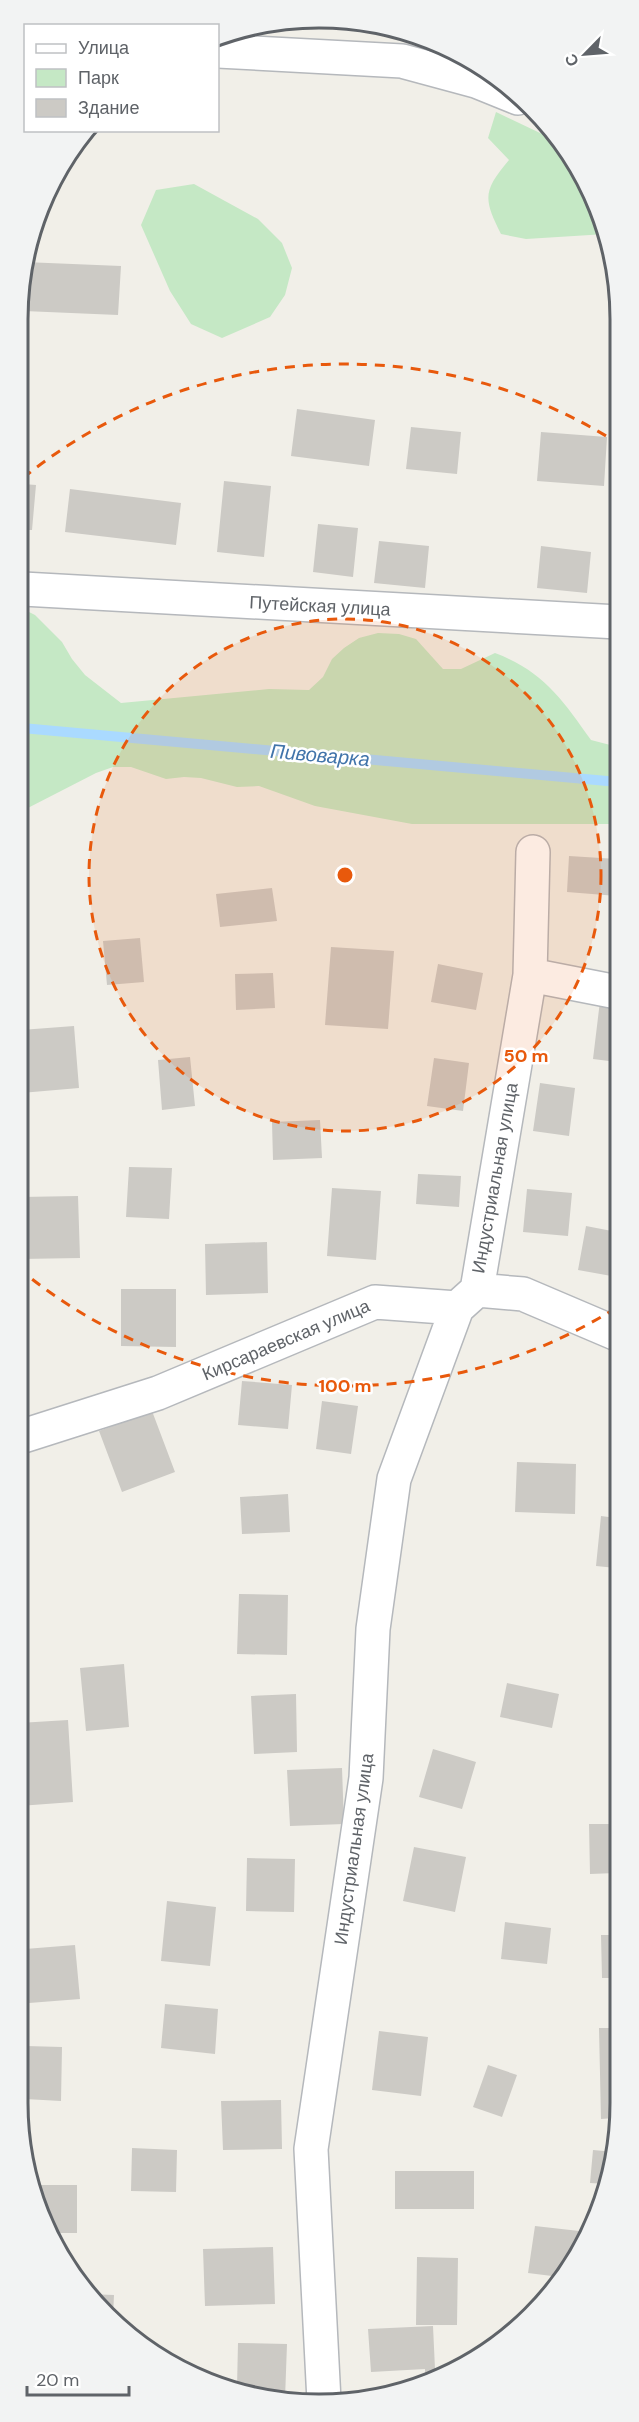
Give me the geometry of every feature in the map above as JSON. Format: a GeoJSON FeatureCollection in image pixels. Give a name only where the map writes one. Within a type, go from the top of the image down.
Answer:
{"type":"FeatureCollection","features":[{"type":"Feature","properties":{"kind":"street"},"geometry":{"type":"LineString","coordinates":[[219,51],[402,61],[476,81],[498,90]]}},
{"type":"Feature","properties":{"kind":"street","name":"Путейская улица"},"geometry":{"type":"LineString","coordinates":[[28,589],[610,622]]}},
{"type":"Feature","properties":{"kind":"street","name":"Индустриальная улица"},"geometry":{"type":"LineString","coordinates":[[324,2394],[311,2149],[366,1778],[373,1629],[394,1479],[467,1299],[530,975],[533,852]]}},
{"type":"Feature","properties":{"kind":"street"},"geometry":{"type":"LineString","coordinates":[[530,975],[610,991]]}},
{"type":"Feature","properties":{"kind":"street","name":"Кирсараевская улица"},"geometry":{"type":"LineString","coordinates":[[28,1434],[158,1393],[375,1302],[467,1299],[523,1294],[610,1331]]}},
{"type":"Feature","properties":{"kind":"green space"},"geometry":{"type":"Polygon","coordinates":[[[496,112],[544,135],[572,174],[598,235],[526,239],[501,234],[491,212],[488,195],[494,180],[509,160],[488,138],[496,112]]]}},
{"type":"Feature","properties":{"kind":"green space"},"geometry":{"type":"Polygon","coordinates":[[[194,184],[258,219],[282,243],[292,268],[285,295],[270,317],[222,338],[191,324],[170,291],[141,225],[156,190],[194,184]]]}},
{"type":"Feature","properties":{"kind":"green space"},"geometry":{"type":"Polygon","coordinates":[[[28,612],[35,615],[62,642],[85,675],[121,703],[269,689],[309,690],[323,677],[332,659],[344,648],[359,638],[378,633],[399,634],[416,639],[443,669],[461,669],[495,653],[512,660],[539,678],[561,699],[591,740],[610,745],[610,824],[412,824],[315,806],[259,786],[237,787],[201,778],[166,779],[131,767],[113,767],[96,773],[28,808],[28,612]]]}},
{"type":"Feature","properties":{"kind":"building"},"geometry":{"type":"Polygon","coordinates":[[[34,262],[121,266],[118,315],[28,311],[34,262]]]}},
{"type":"Feature","properties":{"kind":"building"},"geometry":{"type":"Polygon","coordinates":[[[297,409],[375,420],[369,466],[291,456],[297,409]]]}},
{"type":"Feature","properties":{"kind":"building"},"geometry":{"type":"Polygon","coordinates":[[[411,427],[461,432],[457,474],[406,469],[411,427]]]}},
{"type":"Feature","properties":{"kind":"building"},"geometry":{"type":"Polygon","coordinates":[[[541,432],[607,437],[604,486],[537,481],[541,432]]]}},
{"type":"Feature","properties":{"kind":"building"},"geometry":{"type":"Polygon","coordinates":[[[224,481],[271,486],[264,557],[217,552],[224,481]]]}},
{"type":"Feature","properties":{"kind":"building"},"geometry":{"type":"Polygon","coordinates":[[[28,484],[36,485],[32,530],[28,530],[28,484]]]}},
{"type":"Feature","properties":{"kind":"building"},"geometry":{"type":"Polygon","coordinates":[[[70,489],[181,503],[176,545],[65,532],[70,489]]]}},
{"type":"Feature","properties":{"kind":"building"},"geometry":{"type":"Polygon","coordinates":[[[318,524],[358,528],[353,577],[313,572],[318,524]]]}},
{"type":"Feature","properties":{"kind":"building"},"geometry":{"type":"Polygon","coordinates":[[[379,541],[429,546],[425,588],[374,583],[379,541]]]}},
{"type":"Feature","properties":{"kind":"building"},"geometry":{"type":"Polygon","coordinates":[[[541,546],[591,552],[587,593],[537,588],[541,546]]]}},
{"type":"Feature","properties":{"kind":"building"},"geometry":{"type":"Polygon","coordinates":[[[569,856],[610,859],[610,895],[567,892],[569,856]]]}},
{"type":"Feature","properties":{"kind":"building"},"geometry":{"type":"Polygon","coordinates":[[[272,888],[277,921],[220,927],[216,894],[272,888]]]}},
{"type":"Feature","properties":{"kind":"building"},"geometry":{"type":"Polygon","coordinates":[[[140,938],[144,982],[107,985],[103,941],[140,938]]]}},
{"type":"Feature","properties":{"kind":"building"},"geometry":{"type":"Polygon","coordinates":[[[331,947],[394,951],[388,1029],[325,1025],[331,947]]]}},
{"type":"Feature","properties":{"kind":"building"},"geometry":{"type":"Polygon","coordinates":[[[438,964],[483,973],[476,1010],[431,1002],[438,964]]]}},
{"type":"Feature","properties":{"kind":"building"},"geometry":{"type":"Polygon","coordinates":[[[273,973],[275,1008],[236,1010],[235,974],[273,973]]]}},
{"type":"Feature","properties":{"kind":"building"},"geometry":{"type":"Polygon","coordinates":[[[600,1001],[610,1003],[610,1061],[593,1059],[600,1001]]]}},
{"type":"Feature","properties":{"kind":"building"},"geometry":{"type":"Polygon","coordinates":[[[74,1026],[79,1088],[28,1092],[28,1029],[74,1026]]]}},
{"type":"Feature","properties":{"kind":"building"},"geometry":{"type":"Polygon","coordinates":[[[190,1057],[195,1106],[162,1110],[158,1060],[190,1057]]]}},
{"type":"Feature","properties":{"kind":"building"},"geometry":{"type":"Polygon","coordinates":[[[434,1058],[469,1063],[463,1111],[427,1106],[434,1058]]]}},
{"type":"Feature","properties":{"kind":"building"},"geometry":{"type":"Polygon","coordinates":[[[540,1083],[575,1088],[569,1136],[533,1131],[540,1083]]]}},
{"type":"Feature","properties":{"kind":"building"},"geometry":{"type":"Polygon","coordinates":[[[320,1120],[322,1158],[273,1160],[272,1122],[320,1120]]]}},
{"type":"Feature","properties":{"kind":"building"},"geometry":{"type":"Polygon","coordinates":[[[129,1167],[172,1168],[169,1219],[126,1217],[129,1167]]]}},
{"type":"Feature","properties":{"kind":"building"},"geometry":{"type":"Polygon","coordinates":[[[418,1174],[461,1176],[459,1207],[416,1204],[418,1174]]]}},
{"type":"Feature","properties":{"kind":"building"},"geometry":{"type":"Polygon","coordinates":[[[332,1188],[381,1191],[376,1260],[327,1256],[332,1188]]]}},
{"type":"Feature","properties":{"kind":"building"},"geometry":{"type":"Polygon","coordinates":[[[527,1189],[572,1193],[568,1236],[523,1232],[527,1189]]]}},
{"type":"Feature","properties":{"kind":"building"},"geometry":{"type":"Polygon","coordinates":[[[78,1196],[80,1258],[28,1259],[28,1197],[78,1196]]]}},
{"type":"Feature","properties":{"kind":"building"},"geometry":{"type":"Polygon","coordinates":[[[586,1226],[610,1231],[610,1276],[578,1270],[586,1226]]]}},
{"type":"Feature","properties":{"kind":"building"},"geometry":{"type":"Polygon","coordinates":[[[267,1242],[268,1293],[206,1295],[205,1244],[267,1242]]]}},
{"type":"Feature","properties":{"kind":"building"},"geometry":{"type":"Polygon","coordinates":[[[121,1289],[176,1289],[176,1347],[121,1346],[121,1289]]]}},
{"type":"Feature","properties":{"kind":"building"},"geometry":{"type":"Polygon","coordinates":[[[242,1381],[292,1385],[288,1429],[238,1425],[242,1381]]]}},
{"type":"Feature","properties":{"kind":"building"},"geometry":{"type":"Polygon","coordinates":[[[322,1401],[358,1406],[351,1454],[316,1449],[322,1401]]]}},
{"type":"Feature","properties":{"kind":"building"},"geometry":{"type":"Polygon","coordinates":[[[152,1411],[175,1472],[122,1492],[99,1431],[152,1411]]]}},
{"type":"Feature","properties":{"kind":"building"},"geometry":{"type":"Polygon","coordinates":[[[517,1462],[576,1464],[575,1514],[515,1512],[517,1462]]]}},
{"type":"Feature","properties":{"kind":"building"},"geometry":{"type":"Polygon","coordinates":[[[288,1494],[290,1532],[242,1534],[240,1497],[288,1494]]]}},
{"type":"Feature","properties":{"kind":"building"},"geometry":{"type":"Polygon","coordinates":[[[601,1516],[610,1517],[610,1567],[596,1566],[601,1516]]]}},
{"type":"Feature","properties":{"kind":"building"},"geometry":{"type":"Polygon","coordinates":[[[239,1594],[288,1595],[287,1655],[237,1654],[239,1594]]]}},
{"type":"Feature","properties":{"kind":"building"},"geometry":{"type":"Polygon","coordinates":[[[124,1664],[129,1727],[86,1731],[80,1668],[124,1664]]]}},
{"type":"Feature","properties":{"kind":"building"},"geometry":{"type":"Polygon","coordinates":[[[507,1683],[559,1694],[552,1728],[500,1717],[507,1683]]]}},
{"type":"Feature","properties":{"kind":"building"},"geometry":{"type":"Polygon","coordinates":[[[296,1694],[297,1752],[254,1754],[251,1696],[296,1694]]]}},
{"type":"Feature","properties":{"kind":"building"},"geometry":{"type":"Polygon","coordinates":[[[68,1720],[73,1802],[28,1805],[28,1722],[68,1720]]]}},
{"type":"Feature","properties":{"kind":"building"},"geometry":{"type":"Polygon","coordinates":[[[433,1749],[476,1762],[462,1809],[419,1797],[433,1749]]]}},
{"type":"Feature","properties":{"kind":"building"},"geometry":{"type":"Polygon","coordinates":[[[342,1768],[344,1824],[290,1826],[287,1770],[342,1768]]]}},
{"type":"Feature","properties":{"kind":"building"},"geometry":{"type":"Polygon","coordinates":[[[589,1824],[610,1824],[610,1873],[590,1874],[589,1824]]]}},
{"type":"Feature","properties":{"kind":"building"},"geometry":{"type":"Polygon","coordinates":[[[414,1847],[466,1857],[455,1912],[403,1901],[414,1847]]]}},
{"type":"Feature","properties":{"kind":"building"},"geometry":{"type":"Polygon","coordinates":[[[247,1858],[295,1859],[294,1912],[246,1911],[247,1858]]]}},
{"type":"Feature","properties":{"kind":"building"},"geometry":{"type":"Polygon","coordinates":[[[167,1901],[216,1907],[210,1966],[161,1961],[167,1901]]]}},
{"type":"Feature","properties":{"kind":"building"},"geometry":{"type":"Polygon","coordinates":[[[505,1922],[551,1928],[547,1964],[501,1959],[505,1922]]]}},
{"type":"Feature","properties":{"kind":"building"},"geometry":{"type":"Polygon","coordinates":[[[601,1935],[610,1935],[610,1978],[602,1978],[601,1935]]]}},
{"type":"Feature","properties":{"kind":"building"},"geometry":{"type":"Polygon","coordinates":[[[75,1945],[80,1999],[29,2003],[28,1949],[75,1945]]]}},
{"type":"Feature","properties":{"kind":"building"},"geometry":{"type":"Polygon","coordinates":[[[165,2004],[218,2009],[215,2054],[161,2048],[165,2004]]]}},
{"type":"Feature","properties":{"kind":"building"},"geometry":{"type":"Polygon","coordinates":[[[599,2028],[610,2028],[610,2118],[601,2119],[599,2028]]]}},
{"type":"Feature","properties":{"kind":"building"},"geometry":{"type":"Polygon","coordinates":[[[379,2031],[428,2037],[421,2096],[372,2090],[379,2031]]]}},
{"type":"Feature","properties":{"kind":"building"},"geometry":{"type":"Polygon","coordinates":[[[28,2046],[62,2047],[61,2101],[28,2099],[28,2046]]]}},
{"type":"Feature","properties":{"kind":"building"},"geometry":{"type":"Polygon","coordinates":[[[488,2065],[517,2075],[502,2117],[473,2107],[488,2065]]]}},
{"type":"Feature","properties":{"kind":"building"},"geometry":{"type":"Polygon","coordinates":[[[281,2100],[282,2149],[223,2150],[221,2101],[281,2100]]]}},
{"type":"Feature","properties":{"kind":"building"},"geometry":{"type":"Polygon","coordinates":[[[132,2148],[177,2150],[176,2192],[131,2191],[132,2148]]]}},
{"type":"Feature","properties":{"kind":"building"},"geometry":{"type":"Polygon","coordinates":[[[593,2150],[606,2151],[599,2184],[590,2183],[593,2150]]]}},
{"type":"Feature","properties":{"kind":"building"},"geometry":{"type":"Polygon","coordinates":[[[395,2171],[474,2171],[474,2209],[395,2209],[395,2171]]]}},
{"type":"Feature","properties":{"kind":"building"},"geometry":{"type":"Polygon","coordinates":[[[40,2185],[77,2185],[77,2233],[60,2233],[40,2185]]]}},
{"type":"Feature","properties":{"kind":"building"},"geometry":{"type":"Polygon","coordinates":[[[535,2226],[580,2231],[572,2248],[553,2276],[528,2273],[535,2226]]]}},
{"type":"Feature","properties":{"kind":"building"},"geometry":{"type":"Polygon","coordinates":[[[273,2247],[275,2304],[205,2306],[203,2249],[273,2247]]]}},
{"type":"Feature","properties":{"kind":"building"},"geometry":{"type":"Polygon","coordinates":[[[417,2257],[458,2258],[457,2325],[416,2325],[417,2257]]]}},
{"type":"Feature","properties":{"kind":"building"},"geometry":{"type":"Polygon","coordinates":[[[101,2295],[114,2295],[113,2307],[101,2295]]]}},
{"type":"Feature","properties":{"kind":"building"},"geometry":{"type":"Polygon","coordinates":[[[433,2326],[435,2369],[425,2373],[425,2369],[371,2372],[368,2329],[433,2326]]]}},
{"type":"Feature","properties":{"kind":"building"},"geometry":{"type":"Polygon","coordinates":[[[238,2343],[287,2344],[285,2391],[237,2382],[238,2343]]]}},
{"type":"Feature","properties":{"kind":"waterway","name":"Пивоварка"},"geometry":{"type":"LineString","coordinates":[[28,729],[610,781]]}}]}
